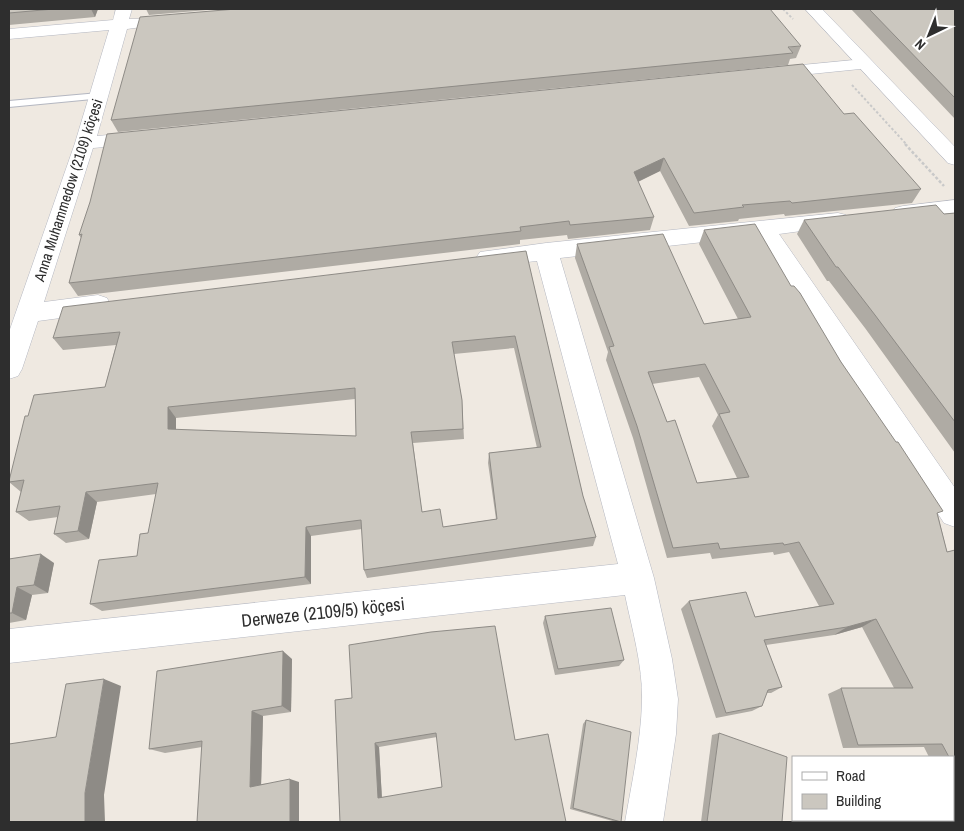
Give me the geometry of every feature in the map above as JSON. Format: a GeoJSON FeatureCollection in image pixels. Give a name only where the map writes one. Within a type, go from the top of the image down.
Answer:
{"type":"FeatureCollection","features":[{"type":"Feature","properties":{"kind":"street"},"geometry":{"type":"LineString","coordinates":[[813,9],[955,159]]}},
{"type":"Feature","properties":{"kind":"street"},"geometry":{"type":"LineString","coordinates":[[9,34],[122,17],[148,22]]}},
{"type":"Feature","properties":{"kind":"street","name":"Anna Muhammedow (2109) köçesi"},"geometry":{"type":"LineString","coordinates":[[9,369],[14,338],[28,313],[85,143],[122,17]]}},
{"type":"Feature","properties":{"kind":"street"},"geometry":{"type":"LineString","coordinates":[[756,75],[864,64]]}},
{"type":"Feature","properties":{"kind":"street"},"geometry":{"type":"LineString","coordinates":[[85,143],[154,136]]}},
{"type":"Feature","properties":{"kind":"street"},"geometry":{"type":"LineString","coordinates":[[468,260],[869,216],[952,199]]}},
{"type":"Feature","properties":{"kind":"street"},"geometry":{"type":"LineString","coordinates":[[764,229],[955,513]]}},
{"type":"Feature","properties":{"kind":"street"},"geometry":{"type":"LineString","coordinates":[[546,251],[638,578],[655,659],[660,699],[658,734],[644,822]]}},
{"type":"Feature","properties":{"kind":"street"},"geometry":{"type":"LineString","coordinates":[[28,313],[116,302]]}},
{"type":"Feature","properties":{"kind":"street","name":"Derweze (2109/5) köçesi"},"geometry":{"type":"LineString","coordinates":[[9,646],[638,578]]}},
{"type":"Feature","properties":{"kind":"lane"},"geometry":{"type":"LineString","coordinates":[[9,104],[99,96]]}},
{"type":"Feature","properties":{"kind":"path"},"geometry":{"type":"LineString","coordinates":[[783,9],[796,23]]}},
{"type":"Feature","properties":{"kind":"path"},"geometry":{"type":"LineString","coordinates":[[835,67],[952,199]]}},
{"type":"Feature","properties":{"kind":"building"},"geometry":{"type":"Polygon","coordinates":[[[9,9],[54,9],[9,13],[9,9]]]}},
{"type":"Feature","properties":{"kind":"building"},"geometry":{"type":"Polygon","coordinates":[[[236,9],[770,9],[801,46],[788,47],[793,53],[111,120],[140,17],[236,9]]]}},
{"type":"Feature","properties":{"kind":"building"},"geometry":{"type":"Polygon","coordinates":[[[869,9],[955,9],[955,98],[869,9]]]}},
{"type":"Feature","properties":{"kind":"building"},"geometry":{"type":"Polygon","coordinates":[[[803,64],[844,114],[854,113],[921,189],[792,203],[790,201],[742,205],[744,207],[694,213],[664,158],[634,172],[654,217],[570,225],[569,221],[520,227],[521,231],[69,283],[82,234],[79,235],[90,202],[107,134],[803,64]]]}},
{"type":"Feature","properties":{"kind":"building"},"geometry":{"type":"Polygon","coordinates":[[[936,205],[944,214],[955,213],[955,422],[875,315],[838,267],[836,267],[804,220],[936,205]]]}},
{"type":"Feature","properties":{"kind":"building"},"geometry":{"type":"Polygon","coordinates":[[[755,224],[791,286],[794,286],[800,293],[841,362],[896,442],[898,442],[943,511],[937,513],[947,552],[955,550],[955,769],[954,756],[948,756],[942,744],[858,745],[841,688],[913,688],[876,619],[847,627],[764,640],[782,687],[768,690],[762,706],[726,713],[689,601],[746,592],[755,617],[834,604],[799,542],[784,545],[783,543],[720,549],[718,543],[673,548],[637,426],[609,347],[614,346],[577,244],[663,234],[704,324],[751,317],[704,230],[755,224]],[[705,364],[648,372],[667,422],[675,420],[697,483],[749,477],[719,414],[730,412],[705,364]]]}},
{"type":"Feature","properties":{"kind":"building"},"geometry":{"type":"Polygon","coordinates":[[[526,251],[583,496],[596,537],[364,570],[361,520],[306,527],[305,577],[90,604],[99,560],[137,556],[140,534],[148,533],[158,483],[86,492],[78,531],[54,534],[60,506],[16,512],[24,480],[9,481],[25,416],[28,416],[34,395],[105,387],[120,332],[53,338],[63,307],[526,251]],[[515,336],[452,342],[462,400],[463,429],[411,432],[422,512],[440,509],[443,527],[497,519],[489,453],[541,447],[515,336]],[[355,388],[168,407],[168,429],[356,436],[355,388]]]}},
{"type":"Feature","properties":{"kind":"building"},"geometry":{"type":"Polygon","coordinates":[[[41,554],[34,585],[17,587],[12,613],[9,613],[9,559],[41,554]]]}},
{"type":"Feature","properties":{"kind":"building"},"geometry":{"type":"Polygon","coordinates":[[[611,608],[624,660],[558,669],[545,616],[611,608]]]}},
{"type":"Feature","properties":{"kind":"building"},"geometry":{"type":"Polygon","coordinates":[[[495,626],[515,740],[548,734],[566,822],[340,822],[335,700],[352,698],[349,645],[431,632],[495,626]],[[436,733],[375,743],[378,798],[442,787],[436,733]]]}},
{"type":"Feature","properties":{"kind":"building"},"geometry":{"type":"Polygon","coordinates":[[[283,651],[282,706],[252,711],[250,787],[290,779],[290,822],[197,822],[202,741],[149,749],[157,671],[283,651]]]}},
{"type":"Feature","properties":{"kind":"building"},"geometry":{"type":"Polygon","coordinates":[[[104,679],[85,793],[85,822],[9,822],[9,744],[56,737],[66,684],[104,679]]]}},
{"type":"Feature","properties":{"kind":"building"},"geometry":{"type":"Polygon","coordinates":[[[586,720],[631,732],[621,822],[573,808],[586,720]]]}},
{"type":"Feature","properties":{"kind":"building"},"geometry":{"type":"Polygon","coordinates":[[[719,733],[787,757],[782,822],[707,822],[719,733]]]}}]}
